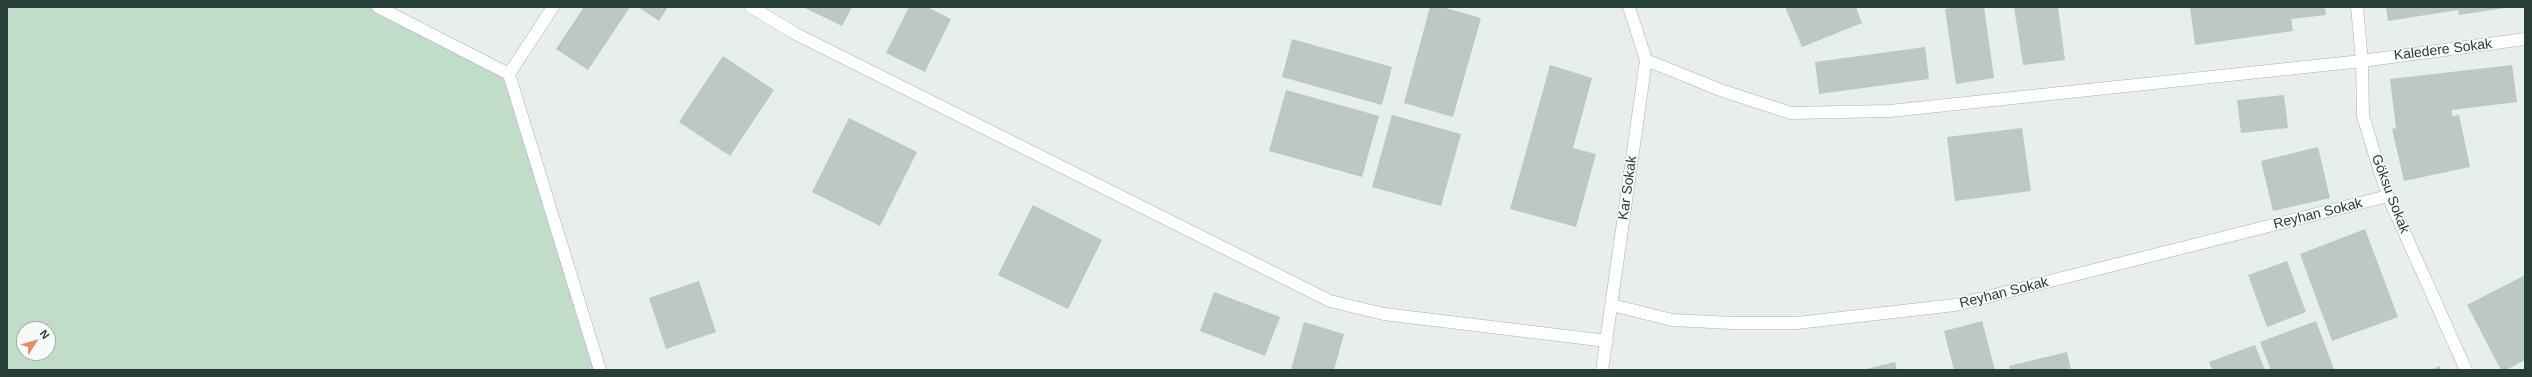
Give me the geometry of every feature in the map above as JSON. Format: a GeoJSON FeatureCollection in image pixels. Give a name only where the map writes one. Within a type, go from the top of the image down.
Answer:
{"type":"FeatureCollection","features":[{"type":"Feature","properties":{"kind":"street"},"geometry":{"type":"LineString","coordinates":[[378,7],[509,74],[600,370]]}},
{"type":"Feature","properties":{"kind":"street"},"geometry":{"type":"LineString","coordinates":[[509,74],[553,7]]}},
{"type":"Feature","properties":{"kind":"street"},"geometry":{"type":"LineString","coordinates":[[751,7],[790,30],[1330,301],[1384,314],[1607,340]]}},
{"type":"Feature","properties":{"kind":"street","name":"Kar Sokak"},"geometry":{"type":"LineString","coordinates":[[1602,370],[1646,60],[1629,7]]}},
{"type":"Feature","properties":{"kind":"street","name":"Göksu Sokak"},"geometry":{"type":"LineString","coordinates":[[2357,7],[2362,61],[2363,116],[2388,196],[2466,370]]}},
{"type":"Feature","properties":{"kind":"street","name":"Kaledere Sokak"},"geometry":{"type":"LineString","coordinates":[[1646,60],[1723,91],[1791,113],[1890,111],[2362,61],[2525,40]]}},
{"type":"Feature","properties":{"kind":"street","name":"Reyhan Sokak"},"geometry":{"type":"LineString","coordinates":[[1612,306],[1672,320],[1732,323],[1797,323],[1955,305],[2388,196]]}},
{"type":"Feature","properties":{"kind":"green space"},"geometry":{"type":"Polygon","coordinates":[[[7,7],[378,7],[509,74],[600,370],[7,370],[7,7]]]}},
{"type":"Feature","properties":{"kind":"building"},"geometry":{"type":"Polygon","coordinates":[[[584,7],[630,7],[588,70],[556,49],[584,7]]]}},
{"type":"Feature","properties":{"kind":"building"},"geometry":{"type":"Polygon","coordinates":[[[638,7],[668,7],[659,21],[638,7]]]}},
{"type":"Feature","properties":{"kind":"building"},"geometry":{"type":"Polygon","coordinates":[[[803,7],[852,7],[842,26],[803,7]]]}},
{"type":"Feature","properties":{"kind":"building"},"geometry":{"type":"Polygon","coordinates":[[[909,7],[927,7],[951,19],[925,72],[886,53],[909,7]]]}},
{"type":"Feature","properties":{"kind":"building"},"geometry":{"type":"Polygon","coordinates":[[[1430,7],[1442,7],[1481,18],[1453,117],[1404,103],[1430,7]]]}},
{"type":"Feature","properties":{"kind":"building"},"geometry":{"type":"Polygon","coordinates":[[[1785,7],[1856,7],[1862,23],[1802,47],[1785,7]]]}},
{"type":"Feature","properties":{"kind":"building"},"geometry":{"type":"Polygon","coordinates":[[[1958,7],[1984,7],[1994,78],[1956,84],[1945,9],[1958,7]]]}},
{"type":"Feature","properties":{"kind":"building"},"geometry":{"type":"Polygon","coordinates":[[[2014,7],[2058,7],[2065,60],[2023,65],[2014,7]]]}},
{"type":"Feature","properties":{"kind":"building"},"geometry":{"type":"Polygon","coordinates":[[[2190,7],[2325,7],[2326,15],[2291,19],[2293,31],[2195,45],[2190,7]]]}},
{"type":"Feature","properties":{"kind":"building"},"geometry":{"type":"Polygon","coordinates":[[[2386,7],[2505,8],[2459,15],[2458,10],[2388,21],[2386,7]]]}},
{"type":"Feature","properties":{"kind":"building"},"geometry":{"type":"Polygon","coordinates":[[[1292,39],[1392,67],[1382,105],[1282,77],[1292,39]]]}},
{"type":"Feature","properties":{"kind":"building"},"geometry":{"type":"Polygon","coordinates":[[[1925,47],[1929,79],[1819,94],[1815,62],[1925,47]]]}},
{"type":"Feature","properties":{"kind":"building"},"geometry":{"type":"Polygon","coordinates":[[[723,56],[774,90],[730,156],[679,122],[723,56]]]}},
{"type":"Feature","properties":{"kind":"building"},"geometry":{"type":"Polygon","coordinates":[[[1550,65],[1592,78],[1573,148],[1596,154],[1576,227],[1510,209],[1550,65]]]}},
{"type":"Feature","properties":{"kind":"building"},"geometry":{"type":"Polygon","coordinates":[[[2512,65],[2517,102],[2452,110],[2452,116],[2459,115],[2470,167],[2404,181],[2392,129],[2396,128],[2390,79],[2512,65]]]}},
{"type":"Feature","properties":{"kind":"building"},"geometry":{"type":"Polygon","coordinates":[[[1286,90],[1379,116],[1362,177],[1269,151],[1286,90]]]}},
{"type":"Feature","properties":{"kind":"building"},"geometry":{"type":"Polygon","coordinates":[[[2284,95],[2288,128],[2241,133],[2237,100],[2284,95]]]}},
{"type":"Feature","properties":{"kind":"building"},"geometry":{"type":"Polygon","coordinates":[[[1392,115],[1461,134],[1441,206],[1372,187],[1392,115]]]}},
{"type":"Feature","properties":{"kind":"building"},"geometry":{"type":"Polygon","coordinates":[[[849,118],[917,152],[880,226],[812,192],[849,118]]]}},
{"type":"Feature","properties":{"kind":"building"},"geometry":{"type":"Polygon","coordinates":[[[2022,128],[2031,191],[1955,201],[1947,137],[2022,128]]]}},
{"type":"Feature","properties":{"kind":"building"},"geometry":{"type":"Polygon","coordinates":[[[2318,147],[2330,198],[2273,211],[2261,161],[2318,147]]]}},
{"type":"Feature","properties":{"kind":"building"},"geometry":{"type":"Polygon","coordinates":[[[1033,205],[1102,240],[1068,309],[998,275],[1033,205]]]}},
{"type":"Feature","properties":{"kind":"building"},"geometry":{"type":"Polygon","coordinates":[[[2365,229],[2398,317],[2332,341],[2300,254],[2365,229]]]}},
{"type":"Feature","properties":{"kind":"building"},"geometry":{"type":"Polygon","coordinates":[[[2287,261],[2306,312],[2267,327],[2248,275],[2287,261]]]}},
{"type":"Feature","properties":{"kind":"building"},"geometry":{"type":"Polygon","coordinates":[[[2525,275],[2525,360],[2506,370],[2501,370],[2467,305],[2525,275]]]}},
{"type":"Feature","properties":{"kind":"building"},"geometry":{"type":"Polygon","coordinates":[[[699,281],[716,332],[666,349],[649,298],[699,281]]]}},
{"type":"Feature","properties":{"kind":"building"},"geometry":{"type":"Polygon","coordinates":[[[1214,292],[1280,317],[1265,356],[1200,331],[1214,292]]]}},
{"type":"Feature","properties":{"kind":"building"},"geometry":{"type":"Polygon","coordinates":[[[1982,321],[1995,370],[1954,370],[1944,331],[1982,321]]]}},
{"type":"Feature","properties":{"kind":"building"},"geometry":{"type":"Polygon","coordinates":[[[2316,321],[2334,369],[2271,370],[2260,342],[2316,321]]]}},
{"type":"Feature","properties":{"kind":"building"},"geometry":{"type":"Polygon","coordinates":[[[1304,322],[1344,334],[1334,370],[1291,370],[1304,322]]]}},
{"type":"Feature","properties":{"kind":"building"},"geometry":{"type":"Polygon","coordinates":[[[2255,345],[2265,370],[2212,370],[2209,362],[2255,345]]]}},
{"type":"Feature","properties":{"kind":"building"},"geometry":{"type":"Polygon","coordinates":[[[2067,352],[2071,370],[2010,370],[2009,366],[2067,352]]]}},
{"type":"Feature","properties":{"kind":"building"},"geometry":{"type":"Polygon","coordinates":[[[1895,362],[1897,370],[1866,370],[1866,369],[1895,362]]]}},
{"type":"Feature","properties":{"kind":"building"},"geometry":{"type":"Polygon","coordinates":[[[2440,366],[2441,370],[2430,370],[2440,366]]]}}]}
